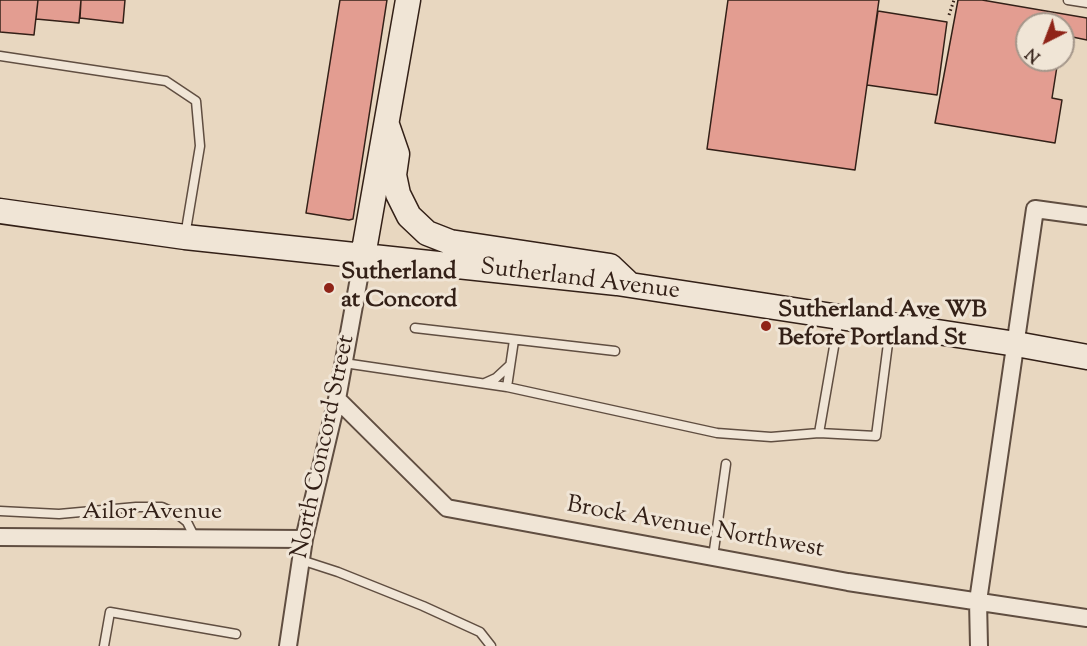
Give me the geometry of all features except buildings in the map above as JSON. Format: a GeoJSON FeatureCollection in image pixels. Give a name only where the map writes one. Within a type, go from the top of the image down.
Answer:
{"type":"FeatureCollection","features":[{"type":"Feature","properties":{"kind":"street","name":"North Concord Street"},"geometry":{"type":"LineString","coordinates":[[288,646],[304,539],[344,363],[408,0]]}},
{"type":"Feature","properties":{"kind":"street"},"geometry":{"type":"LineString","coordinates":[[387,125],[397,154],[394,175],[398,194],[409,216],[427,233],[450,242],[610,266],[631,285]]}},
{"type":"Feature","properties":{"kind":"street"},"geometry":{"type":"LineString","coordinates":[[980,646],[978,601],[1035,209],[1087,216]]}},
{"type":"Feature","properties":{"kind":"street","name":"Sutherland Avenue"},"geometry":{"type":"LineString","coordinates":[[0,211],[185,237],[631,285],[1087,357]]}},
{"type":"Feature","properties":{"kind":"street","name":"Brock Avenue Northwest"},"geometry":{"type":"LineString","coordinates":[[337,399],[447,508],[848,582],[1087,618]]}},
{"type":"Feature","properties":{"kind":"street","name":"Ailor Avenue"},"geometry":{"type":"LineString","coordinates":[[0,537],[304,539]]}},
{"type":"Feature","properties":{"kind":"lane"},"geometry":{"type":"LineString","coordinates":[[1068,0],[1087,3]]}},
{"type":"Feature","properties":{"kind":"lane"},"geometry":{"type":"LineString","coordinates":[[0,56],[166,81],[196,101],[200,146],[185,237]]}},
{"type":"Feature","properties":{"kind":"lane"},"geometry":{"type":"LineString","coordinates":[[819,433],[839,317]]}},
{"type":"Feature","properties":{"kind":"lane"},"geometry":{"type":"LineString","coordinates":[[344,363],[507,387],[717,433],[771,437],[819,433],[876,436],[891,325]]}},
{"type":"Feature","properties":{"kind":"lane"},"geometry":{"type":"LineString","coordinates":[[415,328],[615,351]]}},
{"type":"Feature","properties":{"kind":"lane"},"geometry":{"type":"LineString","coordinates":[[507,387],[514,340]]}},
{"type":"Feature","properties":{"kind":"lane"},"geometry":{"type":"LineString","coordinates":[[482,384],[496,378],[510,364]]}},
{"type":"Feature","properties":{"kind":"lane"},"geometry":{"type":"LineString","coordinates":[[713,557],[726,464]]}},
{"type":"Feature","properties":{"kind":"lane"},"geometry":{"type":"LineString","coordinates":[[0,511],[59,514],[162,507],[187,522],[196,538]]}},
{"type":"Feature","properties":{"kind":"lane"},"geometry":{"type":"LineString","coordinates":[[301,560],[338,572],[423,606],[480,632],[491,646]]}},
{"type":"Feature","properties":{"kind":"lane"},"geometry":{"type":"LineString","coordinates":[[104,646],[110,612],[236,634]]}},
{"type":"Feature","properties":{"kind":"path"},"geometry":{"type":"LineString","coordinates":[[949,15],[954,0]]}},
{"type":"Feature","properties":{"kind":"place","name":"Sutherland at Concord"},"geometry":{"type":"Point","coordinates":[329,288]}},
{"type":"Feature","properties":{"kind":"place","name":"Sutherland Ave WB Before Portland St"},"geometry":{"type":"Point","coordinates":[766,326]}}]}
